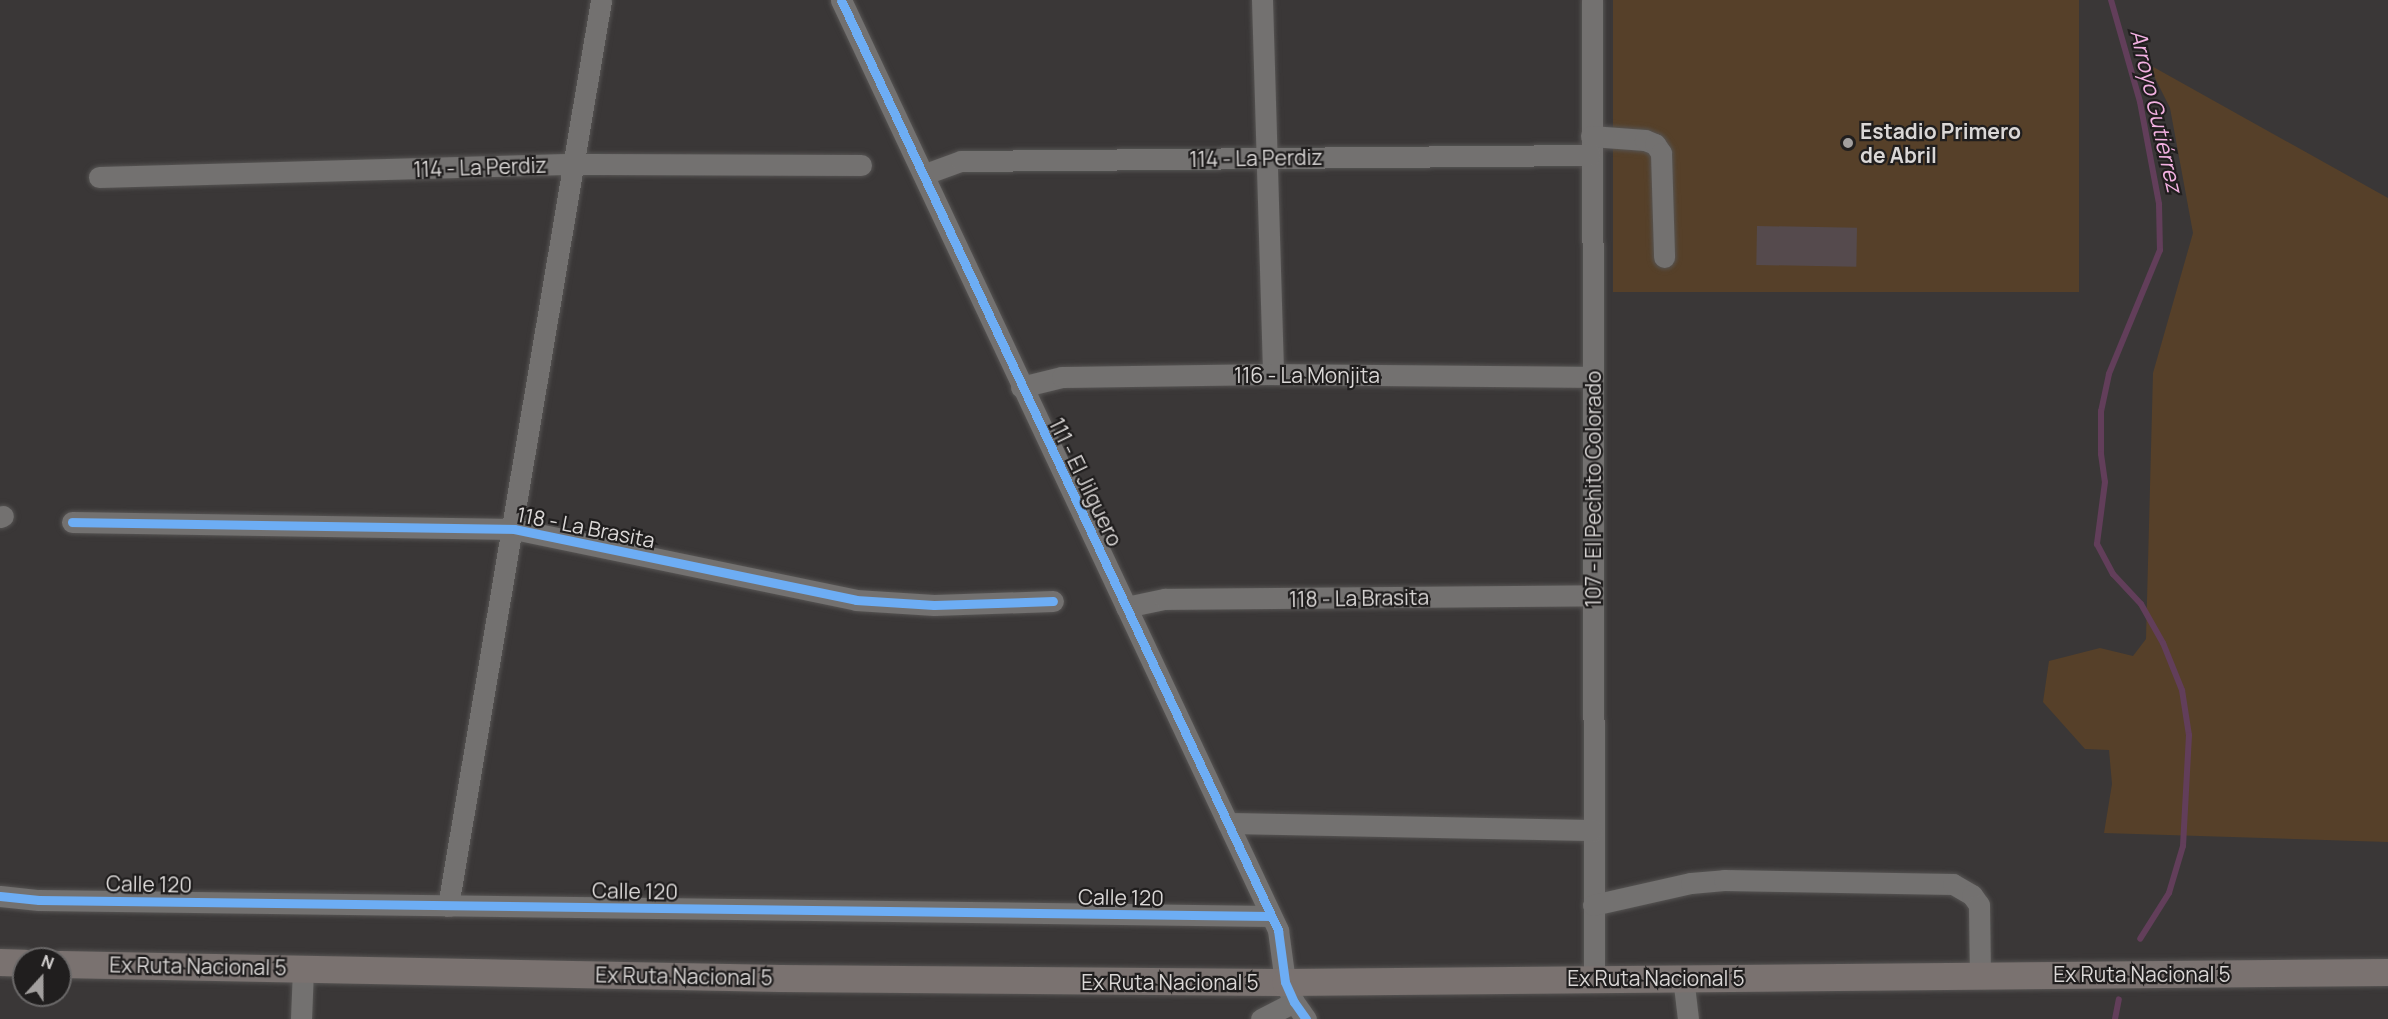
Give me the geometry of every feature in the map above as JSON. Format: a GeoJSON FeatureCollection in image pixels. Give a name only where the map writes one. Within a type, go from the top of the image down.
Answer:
{"type":"FeatureCollection","features":[{"type":"Feature","properties":{"kind":"main road","name":"Ex Ruta Nacional 5"},"geometry":{"type":"LineString","coordinates":[[72,964],[768,978],[1295,1001],[1594,978],[2388,972]]}},
{"type":"Feature","properties":{"kind":"street"},"geometry":{"type":"LineString","coordinates":[[448,906],[601,0]]}},
{"type":"Feature","properties":{"kind":"street","name":"111 - El Jilguero"},"geometry":{"type":"LineString","coordinates":[[841,0],[925,174],[1021,387],[1278,930],[1295,1001]]}},
{"type":"Feature","properties":{"kind":"street"},"geometry":{"type":"LineString","coordinates":[[1262,0],[1273,374]]}},
{"type":"Feature","properties":{"kind":"street","name":"107 - El Pechito Colorado"},"geometry":{"type":"LineString","coordinates":[[1592,0],[1594,978]]}},
{"type":"Feature","properties":{"kind":"street","name":"114 - La Perdiz"},"geometry":{"type":"LineString","coordinates":[[925,174],[960,161],[1266,157],[1591,146],[1645,140],[1655,144],[1661,153],[1664,257]]}},
{"type":"Feature","properties":{"kind":"street","name":"114 - La Perdiz"},"geometry":{"type":"LineString","coordinates":[[99,177],[574,164],[861,165]]}},
{"type":"Feature","properties":{"kind":"street","name":"116 - La Monjita"},"geometry":{"type":"LineString","coordinates":[[1021,387],[1062,377],[1273,374],[1593,377]]}},
{"type":"Feature","properties":{"kind":"street","name":"118 - La Brasita"},"geometry":{"type":"LineString","coordinates":[[72,522],[513,529],[856,600],[934,605],[1053,601]]}},
{"type":"Feature","properties":{"kind":"street","name":"118 - La Brasita"},"geometry":{"type":"LineString","coordinates":[[1126,607],[1165,600],[1593,596]]}},
{"type":"Feature","properties":{"kind":"street"},"geometry":{"type":"LineString","coordinates":[[1228,823],[1592,830]]}},
{"type":"Feature","properties":{"kind":"street"},"geometry":{"type":"LineString","coordinates":[[1593,905],[1691,883],[1724,880],[1953,884],[1972,895],[1979,905],[1980,975]]}},
{"type":"Feature","properties":{"kind":"street","name":"Calle 120"},"geometry":{"type":"LineString","coordinates":[[0,896],[39,900],[1270,916]]}},
{"type":"Feature","properties":{"kind":"street"},"geometry":{"type":"LineString","coordinates":[[301,1019],[303,969]]}},
{"type":"Feature","properties":{"kind":"street"},"geometry":{"type":"LineString","coordinates":[[1683,977],[1688,1019]]}},
{"type":"Feature","properties":{"kind":"street"},"geometry":{"type":"LineString","coordinates":[[1261,1019],[1295,1001]]}},
{"type":"Feature","properties":{"kind":"shaded area","name":"Estadio Primero de Abril"},"geometry":{"type":"Polygon","coordinates":[[[1613,0],[2079,0],[2079,292],[1613,292],[1613,0]]]}},
{"type":"Feature","properties":{"kind":"shaded area"},"geometry":{"type":"Polygon","coordinates":[[[2148,64],[2388,198],[2388,842],[2104,833],[2112,784],[2109,750],[2085,749],[2043,702],[2049,661],[2100,648],[2133,656],[2146,639],[2153,373],[2193,233],[2170,108],[2148,64]]]}},
{"type":"Feature","properties":{"kind":"building"},"geometry":{"type":"Polygon","coordinates":[[[1757,226],[1857,228],[1856,267],[1756,265],[1757,226]]]}},
{"type":"Feature","properties":{"kind":"waterway","name":"Arroyo Gutiérrez"},"geometry":{"type":"LineString","coordinates":[[2111,0],[2140,102],[2159,204],[2160,250],[2109,374],[2101,411],[2101,454],[2105,482],[2097,544],[2113,574],[2141,604],[2163,643],[2182,690],[2189,735],[2183,846],[2169,893],[2140,939]]}},
{"type":"Feature","properties":{"kind":"waterway","name":"Arroyo Gutiérrez"},"geometry":{"type":"LineString","coordinates":[[2115,1019],[2119,999]]}},
{"type":"Feature","properties":{"kind":"cycle path"},"geometry":{"type":"LineString","coordinates":[[841,0],[1278,930],[1285,982],[1294,1002],[1306,1019]]}},
{"type":"Feature","properties":{"kind":"cycle path"},"geometry":{"type":"LineString","coordinates":[[72,522],[514,529],[856,600],[934,605],[1053,601]]}},
{"type":"Feature","properties":{"kind":"cycle path"},"geometry":{"type":"LineString","coordinates":[[0,896],[39,900],[1270,916]]}},
{"type":"Feature","properties":{"kind":"place","name":"Estadio Primero de Abril"},"geometry":{"type":"Point","coordinates":[1848,143]}}]}
